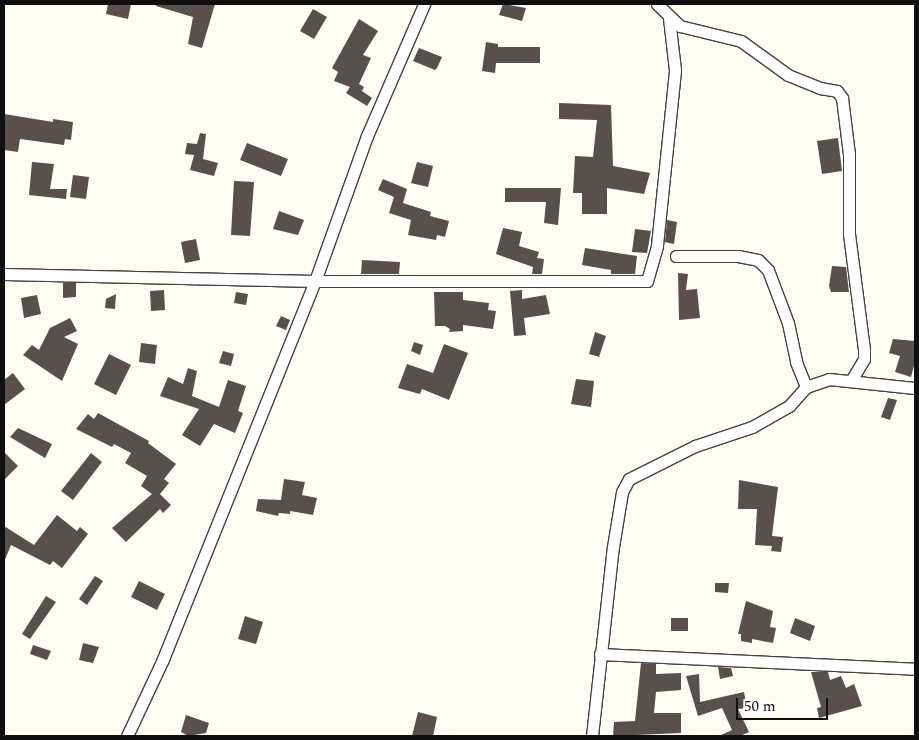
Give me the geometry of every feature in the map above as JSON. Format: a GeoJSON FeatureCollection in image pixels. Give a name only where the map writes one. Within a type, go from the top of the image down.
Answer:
{"type":"FeatureCollection","features":[{"type":"Feature","properties":{"kind":"street"},"geometry":{"type":"LineString","coordinates":[[127,736],[163,659],[315,281],[367,136],[424,4]]}},
{"type":"Feature","properties":{"kind":"street"},"geometry":{"type":"LineString","coordinates":[[657,4],[669,18],[693,31],[741,41],[788,75],[820,88],[837,91],[842,98],[846,108],[849,154],[849,234],[864,350],[864,359],[852,379]]}},
{"type":"Feature","properties":{"kind":"street"},"geometry":{"type":"LineString","coordinates":[[4,274],[315,281],[647,281],[657,245],[675,70],[669,18]]}},
{"type":"Feature","properties":{"kind":"street"},"geometry":{"type":"LineString","coordinates":[[676,256],[738,256],[758,260],[768,270],[788,323],[796,362],[806,387]]}},
{"type":"Feature","properties":{"kind":"street"},"geometry":{"type":"LineString","coordinates":[[592,736],[600,654],[622,492],[629,479],[695,446],[752,427],[789,406],[806,387],[829,379],[852,379],[915,388]]}},
{"type":"Feature","properties":{"kind":"street"},"geometry":{"type":"LineString","coordinates":[[600,654],[915,669]]}},
{"type":"Feature","properties":{"kind":"building"},"geometry":{"type":"Polygon","coordinates":[[[108,4],[131,4],[128,19],[106,14],[108,4]]]}},
{"type":"Feature","properties":{"kind":"building"},"geometry":{"type":"Polygon","coordinates":[[[156,4],[215,4],[202,48],[188,44],[193,17],[156,6],[156,4]]]}},
{"type":"Feature","properties":{"kind":"building"},"geometry":{"type":"Polygon","coordinates":[[[503,4],[526,8],[522,21],[499,15],[503,4]]]}},
{"type":"Feature","properties":{"kind":"building"},"geometry":{"type":"Polygon","coordinates":[[[313,9],[327,17],[314,39],[300,31],[313,9]]]}},
{"type":"Feature","properties":{"kind":"building"},"geometry":{"type":"Polygon","coordinates":[[[359,19],[378,31],[363,55],[371,58],[359,84],[364,87],[362,91],[372,98],[367,106],[346,93],[350,87],[334,81],[338,72],[332,68],[359,19]]]}},
{"type":"Feature","properties":{"kind":"building"},"geometry":{"type":"Polygon","coordinates":[[[486,42],[498,44],[498,47],[540,47],[540,63],[496,63],[495,73],[482,71],[486,42]]]}},
{"type":"Feature","properties":{"kind":"building"},"geometry":{"type":"Polygon","coordinates":[[[419,48],[442,57],[435,70],[413,61],[419,48]]]}},
{"type":"Feature","properties":{"kind":"building"},"geometry":{"type":"Polygon","coordinates":[[[559,103],[611,105],[613,166],[650,173],[644,194],[607,188],[607,214],[582,214],[582,193],[573,193],[575,156],[593,157],[597,120],[559,119],[559,103]]]}},
{"type":"Feature","properties":{"kind":"building"},"geometry":{"type":"Polygon","coordinates":[[[4,114],[53,122],[53,119],[73,122],[71,140],[65,139],[64,145],[20,139],[18,152],[4,150],[4,114]]]}},
{"type":"Feature","properties":{"kind":"building"},"geometry":{"type":"Polygon","coordinates":[[[200,133],[206,134],[203,159],[218,163],[214,176],[190,170],[194,155],[185,154],[187,143],[197,144],[200,133]]]}},
{"type":"Feature","properties":{"kind":"building"},"geometry":{"type":"Polygon","coordinates":[[[838,138],[842,171],[822,174],[817,141],[838,138]]]}},
{"type":"Feature","properties":{"kind":"building"},"geometry":{"type":"Polygon","coordinates":[[[247,143],[288,159],[281,176],[240,160],[247,143]]]}},
{"type":"Feature","properties":{"kind":"building"},"geometry":{"type":"Polygon","coordinates":[[[32,162],[54,164],[50,189],[67,189],[66,199],[29,195],[32,162]]]}},
{"type":"Feature","properties":{"kind":"building"},"geometry":{"type":"Polygon","coordinates":[[[417,162],[433,166],[428,187],[411,183],[417,162]]]}},
{"type":"Feature","properties":{"kind":"building"},"geometry":{"type":"Polygon","coordinates":[[[73,175],[89,177],[86,199],[70,197],[73,175]]]}},
{"type":"Feature","properties":{"kind":"building"},"geometry":{"type":"Polygon","coordinates":[[[383,179],[407,189],[403,203],[431,212],[430,216],[449,221],[445,237],[437,235],[436,240],[408,235],[411,220],[389,213],[394,197],[378,190],[383,179]]]}},
{"type":"Feature","properties":{"kind":"building"},"geometry":{"type":"Polygon","coordinates":[[[234,181],[254,182],[250,236],[231,235],[234,181]]]}},
{"type":"Feature","properties":{"kind":"building"},"geometry":{"type":"Polygon","coordinates":[[[505,188],[561,188],[558,225],[544,223],[546,202],[505,202],[505,188]]]}},
{"type":"Feature","properties":{"kind":"building"},"geometry":{"type":"Polygon","coordinates":[[[279,211],[304,220],[298,235],[273,229],[279,211]]]}},
{"type":"Feature","properties":{"kind":"building"},"geometry":{"type":"Polygon","coordinates":[[[667,220],[677,222],[674,244],[665,242],[667,220]]]}},
{"type":"Feature","properties":{"kind":"building"},"geometry":{"type":"Polygon","coordinates":[[[503,228],[522,232],[519,246],[539,252],[537,258],[544,259],[542,274],[532,274],[533,267],[496,254],[503,228]]]}},
{"type":"Feature","properties":{"kind":"building"},"geometry":{"type":"Polygon","coordinates":[[[635,229],[651,231],[647,253],[632,252],[635,229]]]}},
{"type":"Feature","properties":{"kind":"building"},"geometry":{"type":"Polygon","coordinates":[[[196,239],[200,260],[185,263],[181,242],[196,239]]]}},
{"type":"Feature","properties":{"kind":"building"},"geometry":{"type":"Polygon","coordinates":[[[585,248],[637,256],[635,274],[611,274],[611,270],[582,265],[585,248]]]}},
{"type":"Feature","properties":{"kind":"building"},"geometry":{"type":"Polygon","coordinates":[[[362,260],[400,262],[399,274],[361,274],[362,260]]]}},
{"type":"Feature","properties":{"kind":"building"},"geometry":{"type":"Polygon","coordinates":[[[832,266],[846,267],[849,292],[831,292],[829,286],[832,266]]]}},
{"type":"Feature","properties":{"kind":"building"},"geometry":{"type":"Polygon","coordinates":[[[678,273],[688,274],[686,290],[697,289],[700,318],[679,320],[678,273]]]}},
{"type":"Feature","properties":{"kind":"building"},"geometry":{"type":"Polygon","coordinates":[[[63,283],[76,283],[76,297],[63,298],[63,283]]]}},
{"type":"Feature","properties":{"kind":"building"},"geometry":{"type":"Polygon","coordinates":[[[164,290],[165,310],[151,311],[150,291],[164,290]]]}},
{"type":"Feature","properties":{"kind":"building"},"geometry":{"type":"Polygon","coordinates":[[[522,290],[522,299],[546,295],[550,314],[524,318],[526,335],[514,336],[510,291],[522,290]]]}},
{"type":"Feature","properties":{"kind":"building"},"geometry":{"type":"Polygon","coordinates":[[[236,292],[248,294],[246,305],[234,303],[236,292]]]}},
{"type":"Feature","properties":{"kind":"building"},"geometry":{"type":"Polygon","coordinates":[[[434,292],[463,292],[463,300],[489,303],[488,310],[496,311],[493,329],[463,325],[463,331],[449,332],[450,329],[445,326],[435,326],[434,292]]]}},
{"type":"Feature","properties":{"kind":"building"},"geometry":{"type":"Polygon","coordinates":[[[116,294],[115,309],[105,308],[106,299],[116,294]]]}},
{"type":"Feature","properties":{"kind":"building"},"geometry":{"type":"Polygon","coordinates":[[[37,295],[41,314],[24,318],[21,298],[37,295]]]}},
{"type":"Feature","properties":{"kind":"building"},"geometry":{"type":"Polygon","coordinates":[[[281,316],[290,320],[286,330],[276,326],[281,316]]]}},
{"type":"Feature","properties":{"kind":"building"},"geometry":{"type":"Polygon","coordinates":[[[70,318],[77,331],[64,337],[78,344],[62,381],[23,355],[32,345],[39,350],[50,328],[70,318]]]}},
{"type":"Feature","properties":{"kind":"building"},"geometry":{"type":"Polygon","coordinates":[[[595,332],[606,336],[599,357],[589,354],[595,332]]]}},
{"type":"Feature","properties":{"kind":"building"},"geometry":{"type":"Polygon","coordinates":[[[893,339],[915,341],[915,362],[911,377],[895,372],[900,356],[889,353],[893,339]]]}},
{"type":"Feature","properties":{"kind":"building"},"geometry":{"type":"Polygon","coordinates":[[[414,342],[423,345],[420,355],[411,351],[414,342]]]}},
{"type":"Feature","properties":{"kind":"building"},"geometry":{"type":"Polygon","coordinates":[[[141,343],[157,345],[155,364],[139,362],[141,343]]]}},
{"type":"Feature","properties":{"kind":"building"},"geometry":{"type":"Polygon","coordinates":[[[444,344],[468,353],[449,400],[422,389],[420,394],[398,388],[407,364],[433,373],[444,344]]]}},
{"type":"Feature","properties":{"kind":"building"},"geometry":{"type":"Polygon","coordinates":[[[223,351],[234,354],[231,366],[219,363],[223,351]]]}},
{"type":"Feature","properties":{"kind":"building"},"geometry":{"type":"Polygon","coordinates":[[[109,354],[131,365],[116,395],[94,384],[109,354]]]}},
{"type":"Feature","properties":{"kind":"building"},"geometry":{"type":"Polygon","coordinates":[[[188,368],[197,371],[192,396],[219,407],[228,380],[246,386],[238,411],[243,413],[235,433],[214,424],[200,446],[182,435],[199,409],[160,396],[168,377],[183,384],[188,368]]]}},
{"type":"Feature","properties":{"kind":"building"},"geometry":{"type":"Polygon","coordinates":[[[13,373],[25,389],[4,405],[4,380],[13,373]]]}},
{"type":"Feature","properties":{"kind":"building"},"geometry":{"type":"Polygon","coordinates":[[[576,379],[594,381],[591,407],[571,404],[576,379]]]}},
{"type":"Feature","properties":{"kind":"building"},"geometry":{"type":"Polygon","coordinates":[[[888,398],[897,400],[890,420],[881,417],[888,398]]]}},
{"type":"Feature","properties":{"kind":"building"},"geometry":{"type":"Polygon","coordinates":[[[98,413],[149,441],[148,443],[176,464],[164,479],[169,483],[160,494],[171,505],[163,513],[160,509],[126,542],[112,528],[152,494],[141,486],[147,476],[125,463],[131,453],[114,444],[112,447],[76,429],[88,414],[94,419],[98,413]]]}},
{"type":"Feature","properties":{"kind":"building"},"geometry":{"type":"Polygon","coordinates":[[[18,428],[52,444],[45,458],[10,437],[18,428]]]}},
{"type":"Feature","properties":{"kind":"building"},"geometry":{"type":"Polygon","coordinates":[[[4,452],[18,466],[4,480],[4,452]]]}},
{"type":"Feature","properties":{"kind":"building"},"geometry":{"type":"Polygon","coordinates":[[[91,453],[102,462],[73,500],[61,491],[91,453]]]}},
{"type":"Feature","properties":{"kind":"building"},"geometry":{"type":"Polygon","coordinates":[[[284,479],[305,482],[302,495],[317,498],[313,515],[290,511],[290,514],[279,513],[278,516],[256,511],[258,499],[281,500],[284,479]]]}},
{"type":"Feature","properties":{"kind":"building"},"geometry":{"type":"Polygon","coordinates":[[[739,480],[778,487],[772,536],[783,537],[781,552],[771,551],[772,546],[755,545],[757,509],[738,509],[739,480]]]}},
{"type":"Feature","properties":{"kind":"building"},"geometry":{"type":"Polygon","coordinates":[[[57,515],[77,531],[80,527],[88,534],[62,568],[53,561],[50,565],[11,545],[4,562],[4,526],[34,545],[57,515]]]}},
{"type":"Feature","properties":{"kind":"building"},"geometry":{"type":"Polygon","coordinates":[[[95,576],[103,581],[87,605],[79,599],[95,576]]]}},
{"type":"Feature","properties":{"kind":"building"},"geometry":{"type":"Polygon","coordinates":[[[139,581],[165,594],[157,610],[131,597],[139,581]]]}},
{"type":"Feature","properties":{"kind":"building"},"geometry":{"type":"Polygon","coordinates":[[[715,583],[729,583],[728,593],[715,592],[715,583]]]}},
{"type":"Feature","properties":{"kind":"building"},"geometry":{"type":"Polygon","coordinates":[[[46,596],[56,602],[30,639],[22,634],[46,596]]]}},
{"type":"Feature","properties":{"kind":"building"},"geometry":{"type":"Polygon","coordinates":[[[746,601],[773,611],[770,627],[776,628],[773,643],[752,639],[752,643],[741,641],[741,634],[738,634],[746,601]]]}},
{"type":"Feature","properties":{"kind":"building"},"geometry":{"type":"Polygon","coordinates":[[[245,616],[263,622],[256,644],[238,639],[245,616]]]}},
{"type":"Feature","properties":{"kind":"building"},"geometry":{"type":"Polygon","coordinates":[[[671,618],[688,618],[688,631],[671,631],[671,618]]]}},
{"type":"Feature","properties":{"kind":"building"},"geometry":{"type":"Polygon","coordinates":[[[795,618],[815,626],[810,641],[790,633],[795,618]]]}},
{"type":"Feature","properties":{"kind":"building"},"geometry":{"type":"Polygon","coordinates":[[[83,643],[99,647],[93,663],[79,660],[83,643]]]}},
{"type":"Feature","properties":{"kind":"building"},"geometry":{"type":"Polygon","coordinates":[[[33,645],[51,651],[47,660],[30,654],[33,645]]]}},
{"type":"Feature","properties":{"kind":"building"},"geometry":{"type":"Polygon","coordinates":[[[641,663],[656,664],[656,674],[681,673],[681,690],[656,692],[654,713],[681,713],[681,733],[613,736],[614,722],[635,721],[641,663]]]}},
{"type":"Feature","properties":{"kind":"building"},"geometry":{"type":"Polygon","coordinates":[[[718,667],[731,668],[733,676],[720,679],[718,667]]]}},
{"type":"Feature","properties":{"kind":"building"},"geometry":{"type":"Polygon","coordinates":[[[811,672],[828,672],[830,680],[841,676],[846,688],[854,684],[862,706],[819,718],[817,708],[821,707],[811,672]]]}},
{"type":"Feature","properties":{"kind":"building"},"geometry":{"type":"Polygon","coordinates":[[[699,674],[700,702],[744,692],[747,708],[738,709],[749,732],[740,736],[719,736],[732,730],[722,708],[698,716],[686,676],[699,674]]]}},
{"type":"Feature","properties":{"kind":"building"},"geometry":{"type":"Polygon","coordinates":[[[418,712],[437,717],[433,736],[412,736],[418,712]]]}},
{"type":"Feature","properties":{"kind":"building"},"geometry":{"type":"Polygon","coordinates":[[[186,715],[209,723],[206,733],[188,736],[181,732],[186,715]]]}}]}
